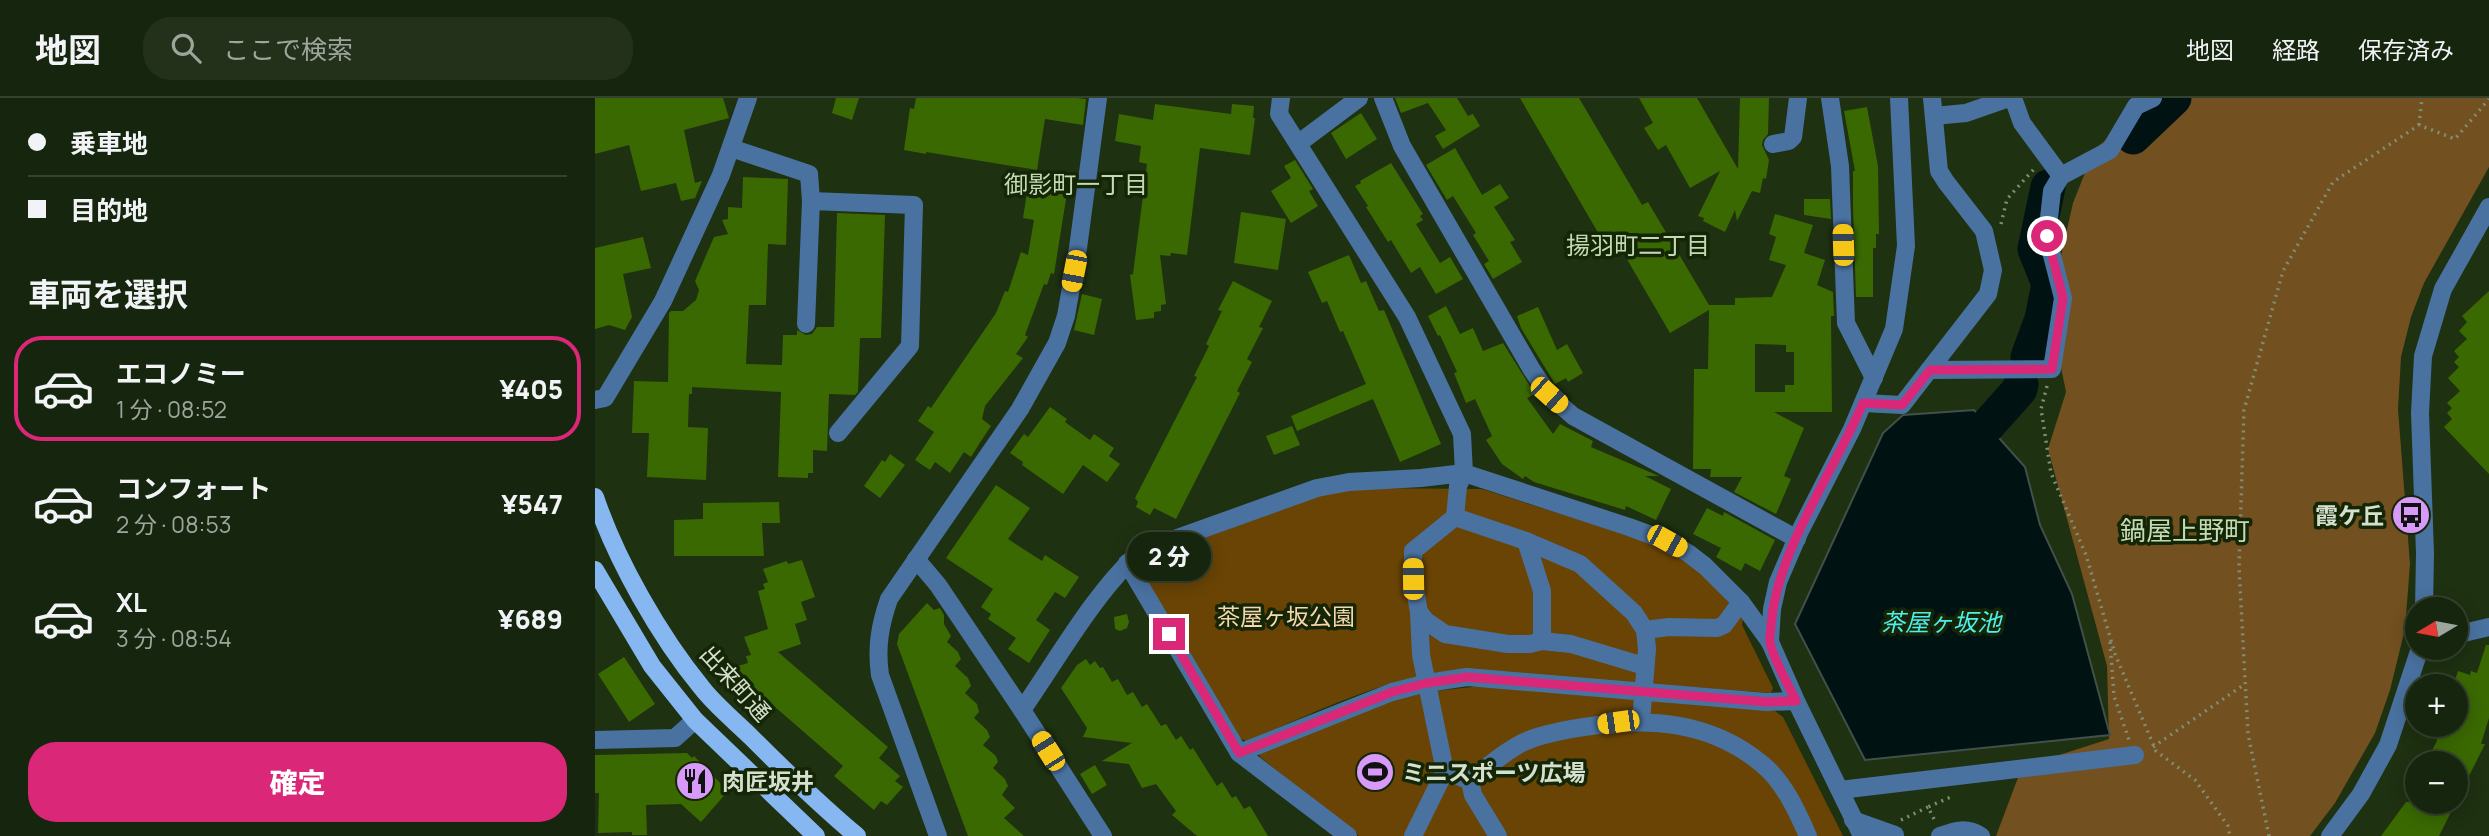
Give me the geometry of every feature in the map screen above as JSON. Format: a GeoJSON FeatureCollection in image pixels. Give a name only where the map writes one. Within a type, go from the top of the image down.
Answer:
{"type":"FeatureCollection","features":[{"type":"Feature","properties":{"kind":"main road","name":"出来町通"},"geometry":{"type":"LineString","coordinates":[[597,510],[664,634],[702,689],[817,802],[857,836]]}},
{"type":"Feature","properties":{"kind":"main road"},"geometry":{"type":"LineString","coordinates":[[595,570],[652,666],[695,720],[815,836]]}},
{"type":"Feature","properties":{"kind":"street"},"geometry":{"type":"LineString","coordinates":[[595,400],[605,398],[663,302],[721,175],[748,98]]}},
{"type":"Feature","properties":{"kind":"street"},"geometry":{"type":"LineString","coordinates":[[938,836],[880,675],[877,654],[880,625],[889,599],[1020,409],[1057,343],[1066,316],[1078,248],[1098,98]]}},
{"type":"Feature","properties":{"kind":"street"},"geometry":{"type":"LineString","coordinates":[[1281,98],[1279,114],[1407,317],[1462,434],[1464,473],[1458,486],[1455,517],[1413,551],[1413,579],[1422,655],[1445,771],[1413,836]]}},
{"type":"Feature","properties":{"kind":"street"},"geometry":{"type":"LineString","coordinates":[[1299,143],[1359,98]]}},
{"type":"Feature","properties":{"kind":"street"},"geometry":{"type":"LineString","coordinates":[[1384,98],[1402,146],[1549,395],[1573,416],[1797,539]]}},
{"type":"Feature","properties":{"kind":"street"},"geometry":{"type":"LineString","coordinates":[[1773,144],[1789,141],[1793,136],[1798,98]]}},
{"type":"Feature","properties":{"kind":"street"},"geometry":{"type":"LineString","coordinates":[[1830,98],[1840,166],[1846,323],[1874,378]]}},
{"type":"Feature","properties":{"kind":"street"},"geometry":{"type":"LineString","coordinates":[[1770,642],[1772,610],[1778,582],[1863,403],[1894,329],[1906,246],[1899,98]]}},
{"type":"Feature","properties":{"kind":"street"},"geometry":{"type":"LineString","coordinates":[[1863,403],[1902,405],[1988,294],[1993,270],[1984,232],[1939,171],[1933,107],[1966,113],[2011,98],[2022,123],[2061,176]]}},
{"type":"Feature","properties":{"kind":"street"},"geometry":{"type":"LineString","coordinates":[[1930,370],[2052,369],[2063,298],[2047,236],[2052,191],[2061,176],[2110,150],[2136,106],[2154,98]]}},
{"type":"Feature","properties":{"kind":"street"},"geometry":{"type":"LineString","coordinates":[[731,148],[809,174],[811,201],[806,324]]}},
{"type":"Feature","properties":{"kind":"street"},"geometry":{"type":"LineString","coordinates":[[811,201],[914,205],[910,346],[838,433]]}},
{"type":"Feature","properties":{"kind":"street"},"geometry":{"type":"LineString","coordinates":[[2424,597],[2420,414],[2423,356],[2443,289],[2489,207]]}},
{"type":"Feature","properties":{"kind":"street"},"geometry":{"type":"LineString","coordinates":[[1022,710],[1104,592],[1127,563],[1141,551],[1317,488],[1349,482],[1464,473],[1667,541],[1705,566],[1741,602],[1770,642],[1858,828],[1895,835]]}},
{"type":"Feature","properties":{"kind":"street"},"geometry":{"type":"LineString","coordinates":[[1455,517],[1526,541],[1580,564],[1634,613],[1645,630],[1647,649],[1641,721]]}},
{"type":"Feature","properties":{"kind":"street"},"geometry":{"type":"LineString","coordinates":[[1526,541],[1542,591],[1542,641]]}},
{"type":"Feature","properties":{"kind":"street"},"geometry":{"type":"LineString","coordinates":[[916,559],[938,585],[1103,836]]}},
{"type":"Feature","properties":{"kind":"street"},"geometry":{"type":"LineString","coordinates":[[1127,563],[1239,753],[1348,836]]}},
{"type":"Feature","properties":{"kind":"street"},"geometry":{"type":"LineString","coordinates":[[1645,630],[1669,627],[1717,628],[1724,625],[1741,602]]}},
{"type":"Feature","properties":{"kind":"street"},"geometry":{"type":"LineString","coordinates":[[1419,612],[1426,621],[1445,634],[1508,644],[1542,641],[1589,648],[1644,666]]}},
{"type":"Feature","properties":{"kind":"street"},"geometry":{"type":"LineString","coordinates":[[2468,632],[2489,626]]}},
{"type":"Feature","properties":{"kind":"street"},"geometry":{"type":"LineString","coordinates":[[2330,836],[2361,794],[2388,745],[2416,660]]}},
{"type":"Feature","properties":{"kind":"street"},"geometry":{"type":"LineString","coordinates":[[1239,753],[1364,702],[1427,683],[1467,677],[1767,702],[1796,701]]}},
{"type":"Feature","properties":{"kind":"street"},"geometry":{"type":"LineString","coordinates":[[595,740],[674,738],[695,720]]}},
{"type":"Feature","properties":{"kind":"street"},"geometry":{"type":"LineString","coordinates":[[1470,780],[1498,757],[1525,741],[1565,730],[1641,721],[1707,732],[1737,746],[1764,765],[1785,790],[1808,836]]}},
{"type":"Feature","properties":{"kind":"street"},"geometry":{"type":"LineString","coordinates":[[1840,790],[2135,755]]}},
{"type":"Feature","properties":{"kind":"street"},"geometry":{"type":"LineString","coordinates":[[1445,771],[1470,780]]}},
{"type":"Feature","properties":{"kind":"street"},"geometry":{"type":"LineString","coordinates":[[1470,780],[1473,795],[1498,836]]}},
{"type":"Feature","properties":{"kind":"street"},"geometry":{"type":"LineString","coordinates":[[1938,830],[1970,830],[1981,836]]}},
{"type":"Feature","properties":{"kind":"path"},"geometry":{"type":"LineString","coordinates":[[2269,836],[2248,734],[2245,684],[2239,567],[2244,410],[2283,271],[2333,182],[2419,125],[2423,98]]}},
{"type":"Feature","properties":{"kind":"path"},"geometry":{"type":"LineString","coordinates":[[2419,125],[2455,139],[2489,99]]}},
{"type":"Feature","properties":{"kind":"path"},"geometry":{"type":"LineString","coordinates":[[1984,232],[1999,232],[2007,199],[2046,155]]}},
{"type":"Feature","properties":{"kind":"path"},"geometry":{"type":"LineString","coordinates":[[2052,369],[2041,409],[2050,473],[2086,555],[2115,654],[2156,751],[2195,780],[2228,826],[2230,836]]}},
{"type":"Feature","properties":{"kind":"path"},"geometry":{"type":"LineString","coordinates":[[2110,636],[2113,696],[2135,755]]}},
{"type":"Feature","properties":{"kind":"path"},"geometry":{"type":"LineString","coordinates":[[2154,746],[2245,684]]}},
{"type":"Feature","properties":{"kind":"path"},"geometry":{"type":"LineString","coordinates":[[1938,830],[1928,807],[1960,793]]}},
{"type":"Feature","properties":{"kind":"green space","name":"茶屋ヶ坂公園"},"geometry":{"type":"Polygon","coordinates":[[[1358,488],[1482,489],[1648,542],[1684,558],[1716,588],[1743,619],[1742,625],[1773,688],[1771,693],[1462,670],[1435,673],[1380,687],[1246,741],[1236,737],[1142,573],[1145,558],[1321,495],[1358,488]]]}},
{"type":"Feature","properties":{"kind":"green space"},"geometry":{"type":"Polygon","coordinates":[[[1481,686],[1775,711],[1783,717],[1843,836],[1359,836],[1259,754],[1394,700],[1435,691],[1481,686]]]}},
{"type":"Feature","properties":{"kind":"shaded area"},"geometry":{"type":"Polygon","coordinates":[[[2154,98],[2489,98],[2489,167],[2424,283],[2411,317],[2401,357],[2398,409],[2410,564],[2407,597],[2405,597],[2405,629],[2390,690],[2375,733],[2335,803],[2310,836],[1996,836],[2022,767],[2109,739],[2107,666],[2048,449],[2066,392],[2049,308],[2073,203],[2094,150],[2154,98]]]}},
{"type":"Feature","properties":{"kind":"water","name":"茶屋ヶ坂池"},"geometry":{"type":"Polygon","coordinates":[[[1974,410],[2025,467],[2040,525],[2072,594],[2110,735],[1865,760],[1795,624],[1883,433],[1903,415],[1974,410]]]}},
{"type":"Feature","properties":{"kind":"building"},"geometry":{"type":"Polygon","coordinates":[[[595,98],[723,98],[729,118],[684,130],[695,183],[702,181],[695,198],[681,201],[676,183],[641,191],[629,145],[595,154],[595,98]]]}},
{"type":"Feature","properties":{"kind":"building"},"geometry":{"type":"Polygon","coordinates":[[[836,98],[859,98],[852,120],[832,113],[836,98]]]}},
{"type":"Feature","properties":{"kind":"building"},"geometry":{"type":"Polygon","coordinates":[[[916,98],[1086,99],[1083,125],[1045,119],[1037,170],[904,150],[910,108],[914,109],[916,98]]]}},
{"type":"Feature","properties":{"kind":"building"},"geometry":{"type":"Polygon","coordinates":[[[1395,98],[1457,98],[1468,116],[1473,114],[1480,126],[1443,149],[1435,136],[1446,130],[1428,103],[1401,113],[1395,98]]]}},
{"type":"Feature","properties":{"kind":"building"},"geometry":{"type":"Polygon","coordinates":[[[1520,98],[1579,98],[1642,205],[1648,202],[1709,305],[1735,305],[1735,298],[1772,297],[1786,265],[1769,260],[1776,237],[1769,234],[1775,214],[1813,225],[1804,253],[1825,260],[1817,285],[1833,292],[1832,412],[1774,412],[1804,428],[1784,476],[1791,479],[1776,514],[1734,492],[1742,477],[1710,477],[1711,469],[1693,469],[1694,369],[1708,369],[1709,310],[1670,333],[1621,249],[1612,254],[1520,98]],[[1755,344],[1755,392],[1785,392],[1785,385],[1794,385],[1794,352],[1786,352],[1786,345],[1755,344]]]}},
{"type":"Feature","properties":{"kind":"building"},"geometry":{"type":"Polygon","coordinates":[[[1639,98],[1697,98],[1738,169],[1740,98],[1769,98],[1768,134],[1762,145],[1769,160],[1766,179],[1763,178],[1760,193],[1752,191],[1737,221],[1735,210],[1725,232],[1698,216],[1720,171],[1690,188],[1666,145],[1658,150],[1644,128],[1653,123],[1639,98]]]}},
{"type":"Feature","properties":{"kind":"building"},"geometry":{"type":"Polygon","coordinates":[[[1155,104],[1231,114],[1232,104],[1254,106],[1255,118],[1250,155],[1200,148],[1187,255],[1160,255],[1166,304],[1161,305],[1161,311],[1154,312],[1154,318],[1136,320],[1130,275],[1133,274],[1147,164],[1139,162],[1141,146],[1115,141],[1119,114],[1153,120],[1155,104]]]}},
{"type":"Feature","properties":{"kind":"building"},"geometry":{"type":"Polygon","coordinates":[[[1867,107],[1878,166],[1879,234],[1876,234],[1876,248],[1873,248],[1873,297],[1856,297],[1853,206],[1855,171],[1844,111],[1867,107]]]}},
{"type":"Feature","properties":{"kind":"building"},"geometry":{"type":"Polygon","coordinates":[[[1361,113],[1377,139],[1346,159],[1331,133],[1361,113]]]}},
{"type":"Feature","properties":{"kind":"building"},"geometry":{"type":"Polygon","coordinates":[[[1455,148],[1482,195],[1500,184],[1509,198],[1494,207],[1515,240],[1510,242],[1522,262],[1493,279],[1484,264],[1489,261],[1473,235],[1476,233],[1453,196],[1447,200],[1426,165],[1455,148]]]}},
{"type":"Feature","properties":{"kind":"building"},"geometry":{"type":"Polygon","coordinates":[[[1295,160],[1313,189],[1309,191],[1318,206],[1291,223],[1271,191],[1291,178],[1284,166],[1295,160]]]}},
{"type":"Feature","properties":{"kind":"building"},"geometry":{"type":"Polygon","coordinates":[[[1391,163],[1423,214],[1420,216],[1423,220],[1416,224],[1440,263],[1450,257],[1463,279],[1436,294],[1420,267],[1411,273],[1391,240],[1388,242],[1355,186],[1391,163]]]}},
{"type":"Feature","properties":{"kind":"building"},"geometry":{"type":"Polygon","coordinates":[[[743,177],[788,179],[786,245],[768,244],[766,305],[749,305],[746,364],[782,365],[783,335],[797,335],[797,330],[806,335],[812,334],[817,327],[834,327],[837,213],[885,215],[881,338],[860,338],[858,392],[855,395],[829,394],[827,451],[813,450],[813,473],[808,473],[808,478],[778,477],[781,392],[692,387],[692,394],[689,394],[688,427],[708,428],[706,480],[647,477],[649,433],[632,433],[634,381],[668,382],[669,313],[683,311],[696,300],[699,290],[695,281],[714,237],[728,234],[722,220],[728,219],[728,207],[742,208],[743,177]]]}},
{"type":"Feature","properties":{"kind":"building"},"geometry":{"type":"Polygon","coordinates":[[[1028,186],[1067,193],[1054,274],[1051,273],[1047,285],[1044,284],[1025,335],[1028,337],[1016,354],[1023,358],[985,406],[982,419],[991,426],[971,457],[964,452],[950,473],[935,462],[930,470],[915,460],[934,432],[918,421],[928,406],[931,408],[996,313],[1005,291],[1008,292],[1021,252],[1028,255],[1034,220],[1023,218],[1028,186]]]}},
{"type":"Feature","properties":{"kind":"building"},"geometry":{"type":"Polygon","coordinates":[[[1804,199],[1830,199],[1831,219],[1804,215],[1804,199]]]}},
{"type":"Feature","properties":{"kind":"building"},"geometry":{"type":"Polygon","coordinates":[[[1241,212],[1286,219],[1278,270],[1234,263],[1241,212]]]}},
{"type":"Feature","properties":{"kind":"building"},"geometry":{"type":"Polygon","coordinates":[[[643,237],[651,268],[623,274],[632,317],[625,330],[609,325],[595,329],[595,248],[643,237]]]}},
{"type":"Feature","properties":{"kind":"building"},"geometry":{"type":"Polygon","coordinates":[[[1349,255],[1361,283],[1366,281],[1379,311],[1384,310],[1441,444],[1400,462],[1373,399],[1297,431],[1291,416],[1366,384],[1343,331],[1340,332],[1327,301],[1322,303],[1308,272],[1349,255]]]}},
{"type":"Feature","properties":{"kind":"building"},"geometry":{"type":"Polygon","coordinates":[[[1233,281],[1272,301],[1259,327],[1263,328],[1247,359],[1252,362],[1237,391],[1240,393],[1176,519],[1154,508],[1150,515],[1136,507],[1138,502],[1135,498],[1197,377],[1194,376],[1209,346],[1206,344],[1222,311],[1218,310],[1233,281]]]}},
{"type":"Feature","properties":{"kind":"building"},"geometry":{"type":"Polygon","coordinates":[[[2489,291],[2489,474],[2444,427],[2452,419],[2447,413],[2452,408],[2447,403],[2460,391],[2448,378],[2459,367],[2454,362],[2459,357],[2454,351],[2467,339],[2459,331],[2467,322],[2462,316],[2489,291]]]}},
{"type":"Feature","properties":{"kind":"building"},"geometry":{"type":"Polygon","coordinates":[[[1082,294],[1102,299],[1094,335],[1074,330],[1082,294]]]}},
{"type":"Feature","properties":{"kind":"building"},"geometry":{"type":"Polygon","coordinates":[[[1446,306],[1460,334],[1473,328],[1483,351],[1503,343],[1535,394],[1527,398],[1553,434],[1560,424],[1593,441],[1591,447],[1659,476],[1645,476],[1671,489],[1656,520],[1626,506],[1625,510],[1534,482],[1525,476],[1523,479],[1502,464],[1486,440],[1492,436],[1475,399],[1466,403],[1454,373],[1457,372],[1428,316],[1446,306]]]}},
{"type":"Feature","properties":{"kind":"building"},"geometry":{"type":"Polygon","coordinates":[[[1538,307],[1557,350],[1567,344],[1583,373],[1568,382],[1566,378],[1555,384],[1521,328],[1517,316],[1538,307]]]}},
{"type":"Feature","properties":{"kind":"building"},"geometry":{"type":"Polygon","coordinates":[[[1050,407],[1090,440],[1094,434],[1114,448],[1109,456],[1120,464],[1107,482],[1083,465],[1063,494],[1022,465],[1023,462],[1010,453],[1024,434],[1028,437],[1050,407]]]}},
{"type":"Feature","properties":{"kind":"building"},"geometry":{"type":"Polygon","coordinates":[[[1292,426],[1300,445],[1274,455],[1266,436],[1292,426]]]}},
{"type":"Feature","properties":{"kind":"building"},"geometry":{"type":"Polygon","coordinates":[[[890,454],[905,465],[880,498],[864,486],[882,460],[885,462],[890,454]]]}},
{"type":"Feature","properties":{"kind":"building"},"geometry":{"type":"Polygon","coordinates":[[[996,485],[1030,508],[1008,539],[1042,561],[1045,555],[1079,577],[1065,598],[1055,592],[1036,620],[1050,630],[1029,663],[1008,649],[1016,638],[988,619],[991,614],[981,607],[993,589],[946,558],[996,485]]]}},
{"type":"Feature","properties":{"kind":"building"},"geometry":{"type":"Polygon","coordinates":[[[779,502],[780,523],[762,523],[764,556],[674,556],[674,520],[703,519],[703,503],[779,502]]]}},
{"type":"Feature","properties":{"kind":"building"},"geometry":{"type":"Polygon","coordinates":[[[1707,508],[1723,516],[1724,512],[1775,540],[1760,571],[1745,563],[1741,571],[1716,557],[1721,548],[1693,534],[1707,508]]]}},
{"type":"Feature","properties":{"kind":"building"},"geometry":{"type":"Polygon","coordinates":[[[802,560],[815,597],[801,602],[807,620],[795,624],[801,644],[778,652],[888,747],[879,758],[900,776],[895,781],[903,787],[887,805],[881,801],[874,810],[834,776],[843,766],[767,700],[761,708],[736,687],[731,668],[748,663],[746,656],[751,655],[744,637],[768,629],[758,591],[765,589],[763,584],[768,582],[763,569],[787,561],[788,564],[802,560]]]}},
{"type":"Feature","properties":{"kind":"building"},"geometry":{"type":"Polygon","coordinates":[[[927,603],[934,610],[940,608],[944,615],[944,624],[951,636],[947,642],[958,652],[961,659],[955,666],[968,678],[971,686],[965,693],[977,704],[979,712],[974,718],[987,730],[990,737],[983,745],[996,756],[998,762],[993,768],[1005,779],[1008,786],[1002,795],[1015,808],[1004,818],[1024,836],[968,836],[897,644],[899,634],[927,603]]]}},
{"type":"Feature","properties":{"kind":"building"},"geometry":{"type":"Polygon","coordinates":[[[1127,614],[1127,628],[1120,631],[1115,629],[1114,617],[1127,614]]]}},
{"type":"Feature","properties":{"kind":"building"},"geometry":{"type":"Polygon","coordinates":[[[2486,645],[2489,645],[2489,718],[2481,744],[2485,744],[2468,778],[2468,751],[2432,751],[2438,737],[2468,737],[2468,674],[2471,671],[2477,673],[2486,645]]]}},
{"type":"Feature","properties":{"kind":"building"},"geometry":{"type":"Polygon","coordinates":[[[624,657],[655,704],[629,722],[598,674],[624,657]]]}},
{"type":"Feature","properties":{"kind":"building"},"geometry":{"type":"Polygon","coordinates":[[[1086,659],[1090,665],[1095,661],[1100,668],[1103,667],[1112,682],[1118,679],[1127,695],[1133,692],[1142,707],[1147,704],[1161,726],[1166,724],[1176,740],[1181,736],[1190,750],[1193,748],[1217,786],[1222,782],[1232,798],[1236,796],[1244,809],[1250,806],[1268,836],[1197,836],[1172,815],[1176,811],[1156,784],[1142,788],[1129,764],[1102,761],[1132,743],[1083,737],[1087,728],[1061,688],[1077,665],[1086,659]]]}},
{"type":"Feature","properties":{"kind":"building"},"geometry":{"type":"Polygon","coordinates":[[[687,753],[692,758],[694,756],[728,791],[701,822],[681,804],[646,805],[647,835],[632,835],[632,832],[598,833],[599,793],[595,793],[595,755],[687,753]]]}},
{"type":"Feature","properties":{"kind":"building"},"geometry":{"type":"Polygon","coordinates":[[[1095,765],[1107,785],[1092,794],[1080,774],[1095,765]]]}},
{"type":"Feature","properties":{"kind":"building"},"geometry":{"type":"Polygon","coordinates":[[[2405,803],[2405,814],[2450,814],[2439,836],[2381,836],[2405,803]]]}},
{"type":"Feature","properties":{"kind":"waterway"},"geometry":{"type":"LineString","coordinates":[[2133,137],[2174,98]]}},
{"type":"Feature","properties":{"kind":"waterway"},"geometry":{"type":"LineString","coordinates":[[2028,357],[2042,319],[2049,284],[2035,249],[2048,187]]}},
{"type":"Feature","properties":{"kind":"waterway"},"geometry":{"type":"LineString","coordinates":[[1988,425],[2020,389],[2021,384]]}},
{"type":"Feature","properties":{"kind":"place","name":"霞ケ丘"},"geometry":{"type":"Point","coordinates":[2411,515]}},
{"type":"Feature","properties":{"kind":"place","name":"ミニスポーツ広場"},"geometry":{"type":"Point","coordinates":[1375,772]}},
{"type":"Feature","properties":{"kind":"place","name":"肉匠坂井"},"geometry":{"type":"Point","coordinates":[695,781]}},
{"type":"Feature","properties":{"kind":"district","name":"御影町一丁目"},"geometry":{"type":"Point","coordinates":[1076,183]}},
{"type":"Feature","properties":{"kind":"district","name":"揚羽町二丁目"},"geometry":{"type":"Point","coordinates":[1638,244]}},
{"type":"Feature","properties":{"kind":"district","name":"鍋屋上野町"},"geometry":{"type":"Point","coordinates":[2185,530]}},
{"type":"Feature","properties":{"kind":"route"},"geometry":{"type":"LineString","coordinates":[[1169,634],[1239,753],[1392,692],[1467,677],[1767,702],[1796,701],[1770,642],[1772,610],[1778,582],[1863,403],[1902,405],[1930,370],[2052,369],[2063,298],[2047,236]]}}]}
